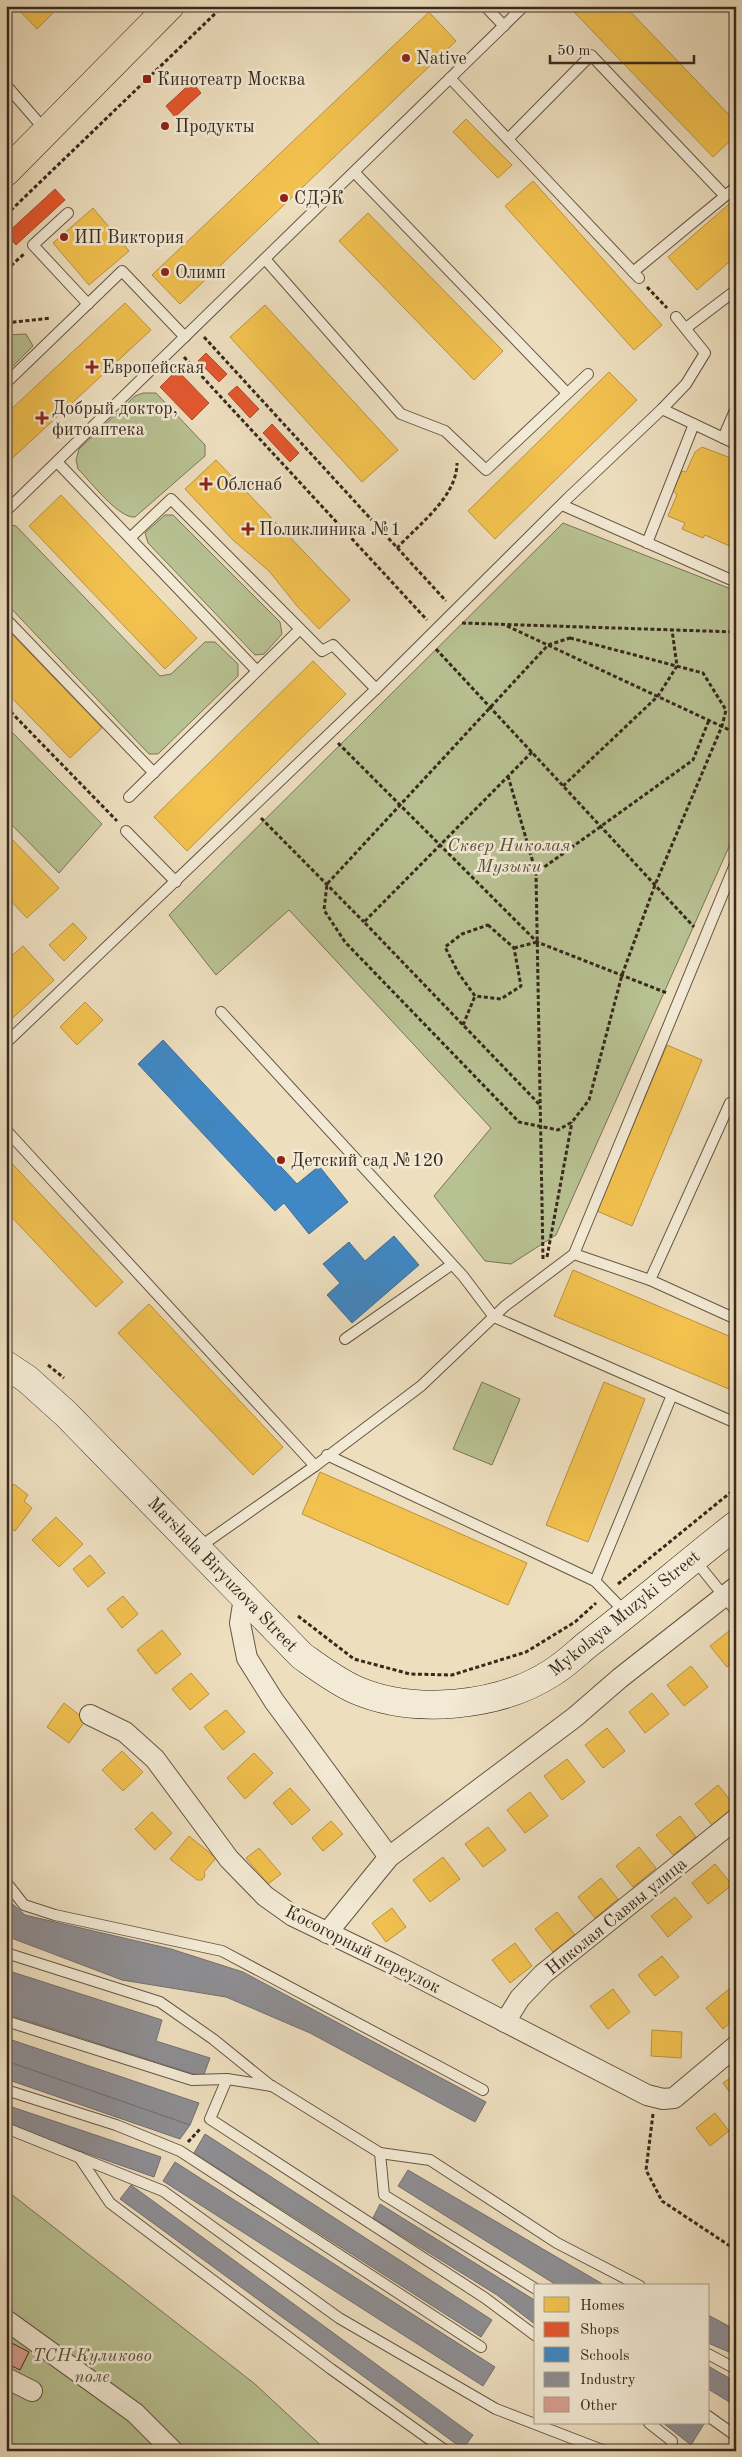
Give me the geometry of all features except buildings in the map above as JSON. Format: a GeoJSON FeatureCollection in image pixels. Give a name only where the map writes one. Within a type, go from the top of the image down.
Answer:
{"type":"FeatureCollection","features":[{"type":"Feature","properties":{"kind":"main road"},"geometry":{"type":"LineString","coordinates":[[6,172],[170,6]]}},
{"type":"Feature","properties":{"kind":"main road","name":"Marshala Biryuzova Street"},"geometry":{"type":"LineString","coordinates":[[6,1365],[26,1379],[66,1414],[302,1656],[356,1690],[418,1705],[478,1700]]}},
{"type":"Feature","properties":{"kind":"main road","name":"Mykolaya Muzyki Street"},"geometry":{"type":"LineString","coordinates":[[478,1700],[514,1691],[554,1672],[627,1615],[693,1558],[736,1525]]}},
{"type":"Feature","properties":{"kind":"street"},"geometry":{"type":"LineString","coordinates":[[244,1598],[240,1623],[247,1658],[274,1701],[389,1857]]}},
{"type":"Feature","properties":{"kind":"street"},"geometry":{"type":"LineString","coordinates":[[327,1933],[389,1857],[575,1717],[620,1678],[732,1598]]}},
{"type":"Feature","properties":{"kind":"street","name":"Косогорный переулок"},"geometry":{"type":"LineString","coordinates":[[90,1715],[126,1732],[155,1760],[229,1859],[265,1896],[293,1916],[393,1964],[646,2095],[659,2098]]}},
{"type":"Feature","properties":{"kind":"street","name":"Николая Саввы улица"},"geometry":{"type":"LineString","coordinates":[[506,2022],[520,1998],[543,1974],[736,1819]]}},
{"type":"Feature","properties":{"kind":"street"},"geometry":{"type":"LineString","coordinates":[[659,2098],[674,2098],[736,2046]]}},
{"type":"Feature","properties":{"kind":"street"},"geometry":{"type":"LineString","coordinates":[[6,2320],[136,2413],[173,2451]]}},
{"type":"Feature","properties":{"kind":"street"},"geometry":{"type":"LineString","coordinates":[[6,2378],[32,2391]]}},
{"type":"Feature","properties":{"kind":"lane"},"geometry":{"type":"LineString","coordinates":[[485,6],[504,26]]}},
{"type":"Feature","properties":{"kind":"lane"},"geometry":{"type":"LineString","coordinates":[[6,511],[524,6]]}},
{"type":"Feature","properties":{"kind":"lane"},"geometry":{"type":"LineString","coordinates":[[508,139],[591,55],[725,196]]}},
{"type":"Feature","properties":{"kind":"lane"},"geometry":{"type":"LineString","coordinates":[[450,78],[636,275],[736,186]]}},
{"type":"Feature","properties":{"kind":"lane"},"geometry":{"type":"LineString","coordinates":[[6,85],[47,132]]}},
{"type":"Feature","properties":{"kind":"lane"},"geometry":{"type":"LineString","coordinates":[[354,172],[567,393]]}},
{"type":"Feature","properties":{"kind":"lane"},"geometry":{"type":"LineString","coordinates":[[68,213],[33,244],[88,304]]}},
{"type":"Feature","properties":{"kind":"lane"},"geometry":{"type":"LineString","coordinates":[[265,259],[401,414],[445,431],[486,470],[588,374]]}},
{"type":"Feature","properties":{"kind":"lane"},"geometry":{"type":"LineString","coordinates":[[6,383],[122,272],[185,337]]}},
{"type":"Feature","properties":{"kind":"lane"},"geometry":{"type":"LineString","coordinates":[[686,328],[736,290]]}},
{"type":"Feature","properties":{"kind":"lane"},"geometry":{"type":"LineString","coordinates":[[6,1043],[376,689],[686,384],[705,353],[676,317]]}},
{"type":"Feature","properties":{"kind":"lane"},"geometry":{"type":"LineString","coordinates":[[723,438],[736,408]]}},
{"type":"Feature","properties":{"kind":"lane"},"geometry":{"type":"LineString","coordinates":[[662,409],[736,444]]}},
{"type":"Feature","properties":{"kind":"lane"},"geometry":{"type":"LineString","coordinates":[[648,543],[694,424]]}},
{"type":"Feature","properties":{"kind":"lane"},"geometry":{"type":"LineString","coordinates":[[57,462],[257,671]]}},
{"type":"Feature","properties":{"kind":"lane"},"geometry":{"type":"LineString","coordinates":[[130,538],[171,499],[322,651],[333,645],[376,689]]}},
{"type":"Feature","properties":{"kind":"lane"},"geometry":{"type":"LineString","coordinates":[[562,504],[736,582]]}},
{"type":"Feature","properties":{"kind":"lane"},"geometry":{"type":"LineString","coordinates":[[6,620],[154,773]]}},
{"type":"Feature","properties":{"kind":"lane"},"geometry":{"type":"LineString","coordinates":[[130,797],[300,629]]}},
{"type":"Feature","properties":{"kind":"lane"},"geometry":{"type":"LineString","coordinates":[[126,831],[176,882]]}},
{"type":"Feature","properties":{"kind":"lane"},"geometry":{"type":"LineString","coordinates":[[197,1549],[315,1466],[327,1455],[421,1386],[494,1317],[574,1254],[736,862]]}},
{"type":"Feature","properties":{"kind":"lane"},"geometry":{"type":"LineString","coordinates":[[221,1012],[463,1276],[494,1317],[736,1423]]}},
{"type":"Feature","properties":{"kind":"lane"},"geometry":{"type":"LineString","coordinates":[[650,1280],[730,1103],[736,1106]]}},
{"type":"Feature","properties":{"kind":"lane"},"geometry":{"type":"LineString","coordinates":[[6,1130],[315,1466]]}},
{"type":"Feature","properties":{"kind":"lane"},"geometry":{"type":"LineString","coordinates":[[574,1254],[650,1280],[736,1319]]}},
{"type":"Feature","properties":{"kind":"lane"},"geometry":{"type":"LineString","coordinates":[[346,1339],[451,1264]]}},
{"type":"Feature","properties":{"kind":"lane"},"geometry":{"type":"LineString","coordinates":[[595,1581],[672,1395]]}},
{"type":"Feature","properties":{"kind":"lane"},"geometry":{"type":"LineString","coordinates":[[327,1455],[595,1581],[627,1615]]}},
{"type":"Feature","properties":{"kind":"lane"},"geometry":{"type":"LineString","coordinates":[[693,1558],[732,1598]]}},
{"type":"Feature","properties":{"kind":"lane"},"geometry":{"type":"LineString","coordinates":[[6,1882],[24,1905],[55,1915],[222,1951],[483,2090]]}},
{"type":"Feature","properties":{"kind":"lane"},"geometry":{"type":"LineString","coordinates":[[6,1954],[160,2002],[212,2039],[272,2086],[380,2153],[430,2160],[558,2243],[636,2284]]}},
{"type":"Feature","properties":{"kind":"lane"},"geometry":{"type":"LineString","coordinates":[[6,2021],[192,2080],[227,2079],[272,2086]]}},
{"type":"Feature","properties":{"kind":"lane"},"geometry":{"type":"LineString","coordinates":[[227,2079],[210,2118],[486,2298],[534,2334]]}},
{"type":"Feature","properties":{"kind":"lane"},"geometry":{"type":"LineString","coordinates":[[6,2090],[116,2125],[180,2151],[481,2347]]}},
{"type":"Feature","properties":{"kind":"lane"},"geometry":{"type":"LineString","coordinates":[[6,2128],[163,2191],[339,2318],[496,2409],[534,2424]]}},
{"type":"Feature","properties":{"kind":"lane"},"geometry":{"type":"LineString","coordinates":[[380,2153],[384,2195],[534,2288]]}},
{"type":"Feature","properties":{"kind":"lane"},"geometry":{"type":"LineString","coordinates":[[79,2158],[110,2203],[331,2369],[446,2451]]}},
{"type":"Feature","properties":{"kind":"lane"},"geometry":{"type":"LineString","coordinates":[[710,2355],[736,2369]]}},
{"type":"Feature","properties":{"kind":"lane"},"geometry":{"type":"LineString","coordinates":[[710,2417],[736,2436]]}},
{"type":"Feature","properties":{"kind":"lane"},"geometry":{"type":"LineString","coordinates":[[535,2424],[605,2451]]}},
{"type":"Feature","properties":{"kind":"lane"},"geometry":{"type":"LineString","coordinates":[[650,2424],[672,2441],[671,2451]]}},
{"type":"Feature","properties":{"kind":"path"},"geometry":{"type":"LineString","coordinates":[[6,215],[223,6]]}},
{"type":"Feature","properties":{"kind":"path"},"geometry":{"type":"LineString","coordinates":[[6,270],[33,244]]}},
{"type":"Feature","properties":{"kind":"path"},"geometry":{"type":"LineString","coordinates":[[636,275],[676,317]]}},
{"type":"Feature","properties":{"kind":"path"},"geometry":{"type":"LineString","coordinates":[[6,323],[77,315]]}},
{"type":"Feature","properties":{"kind":"path"},"geometry":{"type":"LineString","coordinates":[[195,327],[455,611]]}},
{"type":"Feature","properties":{"kind":"path"},"geometry":{"type":"LineString","coordinates":[[175,347],[439,626],[504,625],[736,632]]}},
{"type":"Feature","properties":{"kind":"path"},"geometry":{"type":"LineString","coordinates":[[397,548],[445,498],[457,471],[457,442]]}},
{"type":"Feature","properties":{"kind":"path"},"geometry":{"type":"LineString","coordinates":[[504,625],[736,733]]}},
{"type":"Feature","properties":{"kind":"path"},"geometry":{"type":"LineString","coordinates":[[563,786],[658,696],[677,666],[672,630]]}},
{"type":"Feature","properties":{"kind":"path"},"geometry":{"type":"LineString","coordinates":[[570,638],[703,673],[726,710],[722,726],[655,885],[622,975],[589,1100],[572,1122],[558,1130],[540,1128],[519,1122],[345,942],[324,910],[327,884],[548,645],[570,638]]}},
{"type":"Feature","properties":{"kind":"path"},"geometry":{"type":"LineString","coordinates":[[426,639],[704,938]]}},
{"type":"Feature","properties":{"kind":"path"},"geometry":{"type":"LineString","coordinates":[[6,707],[126,831]]}},
{"type":"Feature","properties":{"kind":"path"},"geometry":{"type":"LineString","coordinates":[[536,874],[693,760],[708,720]]}},
{"type":"Feature","properties":{"kind":"path"},"geometry":{"type":"LineString","coordinates":[[329,734],[537,942],[680,998]]}},
{"type":"Feature","properties":{"kind":"path"},"geometry":{"type":"LineString","coordinates":[[364,922],[532,752]]}},
{"type":"Feature","properties":{"kind":"path"},"geometry":{"type":"LineString","coordinates":[[508,776],[536,874],[543,1278]]}},
{"type":"Feature","properties":{"kind":"path"},"geometry":{"type":"LineString","coordinates":[[252,808],[540,1105]]}},
{"type":"Feature","properties":{"kind":"path"},"geometry":{"type":"LineString","coordinates":[[488,925],[514,948],[521,986],[501,999],[475,996],[459,974],[445,947],[462,934],[488,925]]}},
{"type":"Feature","properties":{"kind":"path"},"geometry":{"type":"LineString","coordinates":[[514,948],[537,942]]}},
{"type":"Feature","properties":{"kind":"path"},"geometry":{"type":"LineString","coordinates":[[463,1025],[475,996]]}},
{"type":"Feature","properties":{"kind":"path"},"geometry":{"type":"LineString","coordinates":[[543,1278],[572,1122]]}},
{"type":"Feature","properties":{"kind":"path"},"geometry":{"type":"LineString","coordinates":[[46,1363],[67,1382]]}},
{"type":"Feature","properties":{"kind":"path"},"geometry":{"type":"LineString","coordinates":[[293,1612],[354,1659],[410,1674],[452,1675],[526,1652],[575,1622],[607,1593],[736,1488]]}},
{"type":"Feature","properties":{"kind":"path"},"geometry":{"type":"LineString","coordinates":[[659,2098],[646,2170],[662,2201],[736,2250]]}},
{"type":"Feature","properties":{"kind":"path"},"geometry":{"type":"LineString","coordinates":[[180,2151],[210,2118]]}},
{"type":"Feature","properties":{"kind":"green space"},"geometry":{"type":"Polygon","coordinates":[[[26,334],[33,346],[6,373],[6,335],[26,334]]]}},
{"type":"Feature","properties":{"kind":"green space"},"geometry":{"type":"Polygon","coordinates":[[[143,393],[156,393],[205,445],[205,456],[135,517],[128,516],[113,506],[78,469],[76,460],[79,449],[135,396],[143,393]]]}},
{"type":"Feature","properties":{"kind":"green space"},"geometry":{"type":"Polygon","coordinates":[[[165,515],[173,515],[280,622],[282,634],[264,654],[255,655],[148,543],[145,533],[165,515]]]}},
{"type":"Feature","properties":{"kind":"green space","name":"Сквер Николая Музыки"},"geometry":{"type":"Polygon","coordinates":[[[563,523],[736,591],[736,831],[556,1235],[511,1264],[485,1261],[434,1196],[491,1128],[289,910],[216,975],[169,915],[563,523]]]}},
{"type":"Feature","properties":{"kind":"green space"},"geometry":{"type":"Polygon","coordinates":[[[6,524],[16,526],[160,676],[171,674],[205,642],[215,642],[238,664],[238,676],[158,754],[149,754],[6,603],[6,524]]]}},
{"type":"Feature","properties":{"kind":"green space"},"geometry":{"type":"Polygon","coordinates":[[[6,726],[102,824],[59,873],[6,819],[6,726]]]}},
{"type":"Feature","properties":{"kind":"green space"},"geometry":{"type":"Polygon","coordinates":[[[482,1382],[520,1399],[492,1465],[453,1449],[482,1382]]]}},
{"type":"Feature","properties":{"kind":"green space","name":"ТСН Куликово поле"},"geometry":{"type":"Polygon","coordinates":[[[6,2190],[255,2384],[327,2451],[6,2451],[6,2190]]]}},
{"type":"Feature","properties":{"kind":"place","name":"Native"},"geometry":{"type":"Point","coordinates":[406,58]}},
{"type":"Feature","properties":{"kind":"place","name":"Кинотеатр Москва"},"geometry":{"type":"Point","coordinates":[147,79]}},
{"type":"Feature","properties":{"kind":"place","name":"Продукты"},"geometry":{"type":"Point","coordinates":[165,126]}},
{"type":"Feature","properties":{"kind":"place","name":"СДЭК"},"geometry":{"type":"Point","coordinates":[284,198]}},
{"type":"Feature","properties":{"kind":"place","name":"ИП Виктория"},"geometry":{"type":"Point","coordinates":[64,237]}},
{"type":"Feature","properties":{"kind":"place","name":"Олимп"},"geometry":{"type":"Point","coordinates":[165,272]}},
{"type":"Feature","properties":{"kind":"place","name":"Европейская"},"geometry":{"type":"Point","coordinates":[92,367]}},
{"type":"Feature","properties":{"kind":"place","name":"Добрый доктор, фитоаптека"},"geometry":{"type":"Point","coordinates":[42,418]}},
{"type":"Feature","properties":{"kind":"place","name":"Облснаб"},"geometry":{"type":"Point","coordinates":[206,484]}},
{"type":"Feature","properties":{"kind":"place","name":"Поликлиника №1"},"geometry":{"type":"Point","coordinates":[248,529]}},
{"type":"Feature","properties":{"kind":"place","name":"Детский сад №120"},"geometry":{"type":"Point","coordinates":[281,1160]}}]}
